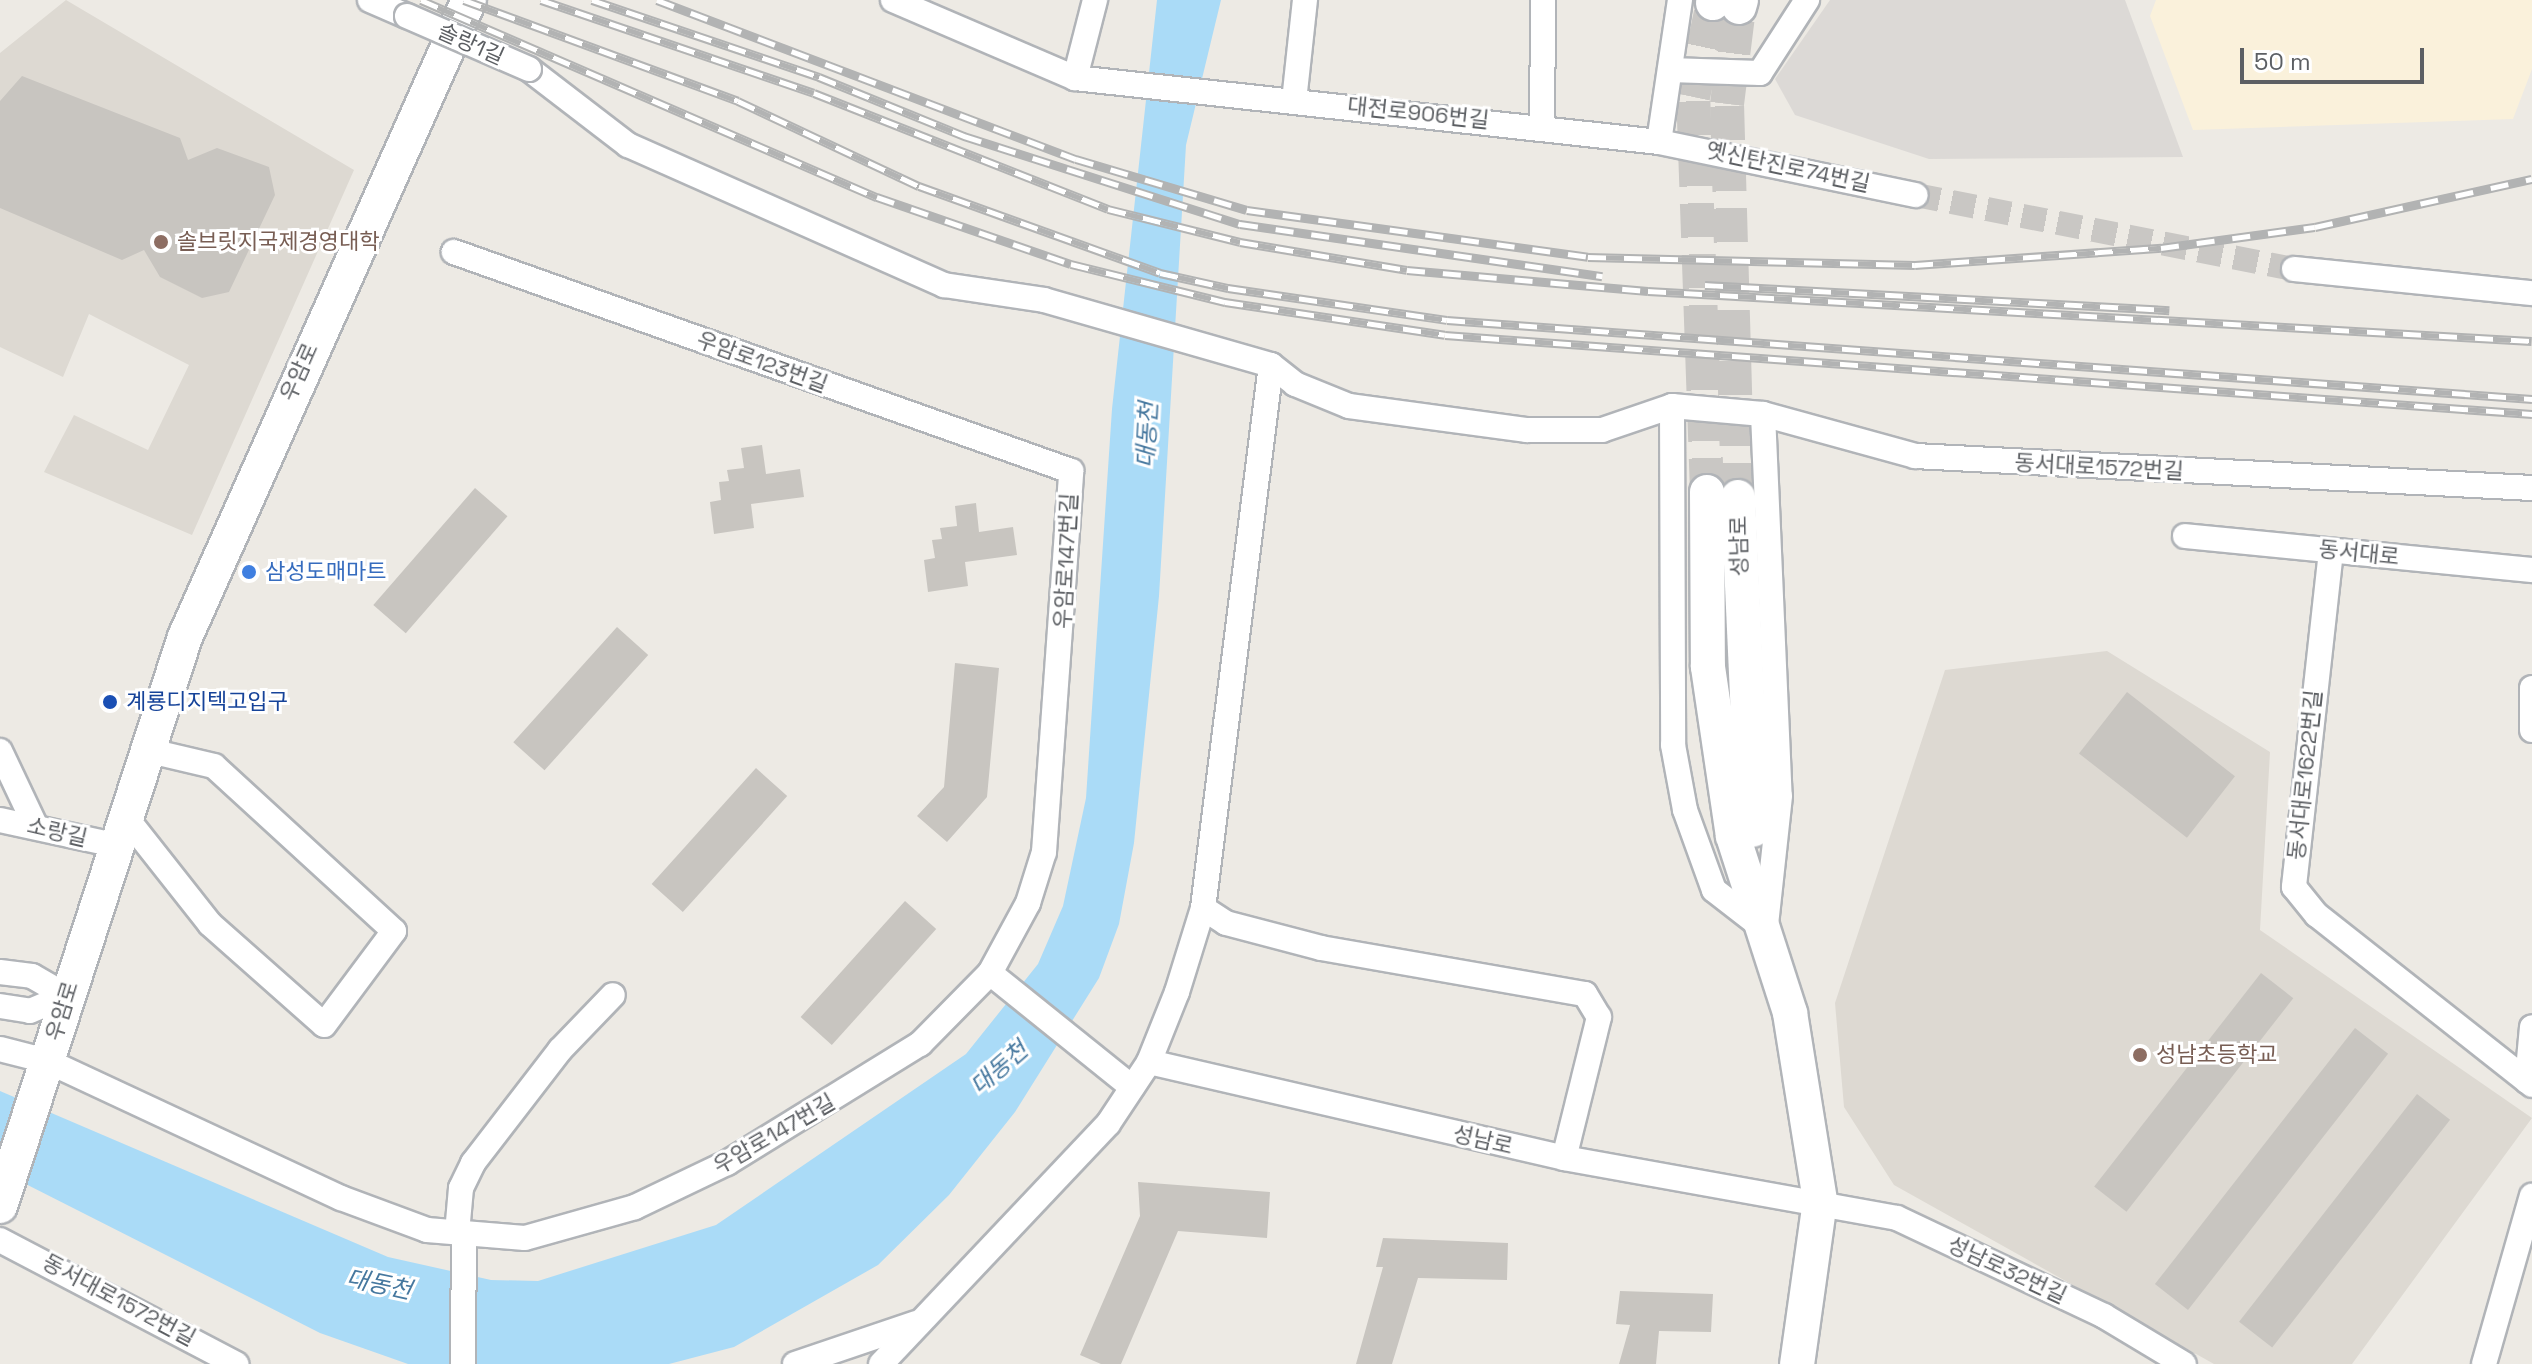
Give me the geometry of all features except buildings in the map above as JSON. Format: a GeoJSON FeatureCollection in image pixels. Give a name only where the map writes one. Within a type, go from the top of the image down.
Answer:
{"type":"FeatureCollection","features":[{"type":"Feature","properties":{"kind":"main road","name":"우암로"},"geometry":{"type":"LineString","coordinates":[[0,1206],[119,830],[185,637],[294,384],[469,0]]}},
{"type":"Feature","properties":{"kind":"main road","name":"성남로"},"geometry":{"type":"LineString","coordinates":[[1723,494],[1766,930],[1790,1013],[1820,1201],[1797,1364]]}},
{"type":"Feature","properties":{"kind":"street","name":"솔랑1길"},"geometry":{"type":"LineString","coordinates":[[370,0],[529,69],[628,145],[944,285],[1044,300],[1260,362],[1295,384],[1349,406],[1527,430],[1602,430],[1672,406]]}},
{"type":"Feature","properties":{"kind":"street","name":"대전로906번길"},"geometry":{"type":"LineString","coordinates":[[893,0],[1075,78],[1542,126],[1659,142]]}},
{"type":"Feature","properties":{"kind":"street"},"geometry":{"type":"LineString","coordinates":[[1075,78],[1095,0]]}},
{"type":"Feature","properties":{"kind":"street"},"geometry":{"type":"LineString","coordinates":[[1294,101],[1305,0]]}},
{"type":"Feature","properties":{"kind":"street"},"geometry":{"type":"LineString","coordinates":[[1542,126],[1543,0]]}},
{"type":"Feature","properties":{"kind":"street"},"geometry":{"type":"LineString","coordinates":[[1670,70],[1744,79],[1760,73],[1807,0]]}},
{"type":"Feature","properties":{"kind":"street"},"geometry":{"type":"LineString","coordinates":[[1659,142],[1670,70],[1717,2]]}},
{"type":"Feature","properties":{"kind":"street","name":"옛신탄진로74번길"},"geometry":{"type":"LineString","coordinates":[[1659,142],[1916,195]]}},
{"type":"Feature","properties":{"kind":"street","name":"우암로123번길"},"geometry":{"type":"LineString","coordinates":[[454,252],[1071,471]]}},
{"type":"Feature","properties":{"kind":"street"},"geometry":{"type":"LineString","coordinates":[[2294,269],[2532,293]]}},
{"type":"Feature","properties":{"kind":"street"},"geometry":{"type":"LineString","coordinates":[[881,1364],[1108,1124],[1149,1062],[1203,908],[1260,362]]}},
{"type":"Feature","properties":{"kind":"street"},"geometry":{"type":"LineString","coordinates":[[1672,406],[1673,745],[1685,810],[1714,890],[1766,930]]}},
{"type":"Feature","properties":{"kind":"street","name":"동서대로1572번길"},"geometry":{"type":"LineString","coordinates":[[1672,406],[1763,414],[1915,456],[2532,488]]}},
{"type":"Feature","properties":{"kind":"street"},"geometry":{"type":"LineString","coordinates":[[1763,414],[1780,796],[1766,930]]}},
{"type":"Feature","properties":{"kind":"street","name":"우암로147번길"},"geometry":{"type":"LineString","coordinates":[[0,1049],[47,1061],[341,1198],[462,1237],[525,1238],[635,1207],[727,1163],[920,1044],[990,973],[1028,903],[1044,852],[1071,471]]}},
{"type":"Feature","properties":{"kind":"street","name":"동서대로"},"geometry":{"type":"LineString","coordinates":[[2185,536],[2532,570]]}},
{"type":"Feature","properties":{"kind":"street","name":"동서대로1622번길"},"geometry":{"type":"LineString","coordinates":[[2331,551],[2294,887],[2317,915],[2530,1083]]}},
{"type":"Feature","properties":{"kind":"street"},"geometry":{"type":"LineString","coordinates":[[2532,688],[2532,730]]}},
{"type":"Feature","properties":{"kind":"street"},"geometry":{"type":"LineString","coordinates":[[119,830],[210,924],[324,1025],[394,931],[214,766],[146,750]]}},
{"type":"Feature","properties":{"kind":"street"},"geometry":{"type":"LineString","coordinates":[[0,751],[35,825]]}},
{"type":"Feature","properties":{"kind":"street","name":"소랑길"},"geometry":{"type":"LineString","coordinates":[[0,820],[119,830]]}},
{"type":"Feature","properties":{"kind":"street"},"geometry":{"type":"LineString","coordinates":[[1203,908],[1226,923],[1321,948],[1585,994],[1599,1017],[1564,1158]]}},
{"type":"Feature","properties":{"kind":"street"},"geometry":{"type":"LineString","coordinates":[[0,972],[32,976],[66,996]]}},
{"type":"Feature","properties":{"kind":"street"},"geometry":{"type":"LineString","coordinates":[[990,973],[1132,1087]]}},
{"type":"Feature","properties":{"kind":"street"},"geometry":{"type":"LineString","coordinates":[[463,1364],[461,1188],[473,1163],[560,1050],[613,995]]}},
{"type":"Feature","properties":{"kind":"street"},"geometry":{"type":"LineString","coordinates":[[0,1006],[30,1011],[66,996]]}},
{"type":"Feature","properties":{"kind":"street","name":"동서대로1622번길"},"geometry":{"type":"LineString","coordinates":[[2530,1083],[2532,1027]]}},
{"type":"Feature","properties":{"kind":"street","name":"성남로"},"geometry":{"type":"LineString","coordinates":[[1149,1062],[1564,1158],[1820,1201]]}},
{"type":"Feature","properties":{"kind":"street"},"geometry":{"type":"LineString","coordinates":[[2484,1364],[2532,1196]]}},
{"type":"Feature","properties":{"kind":"street","name":"성남로32번길"},"geometry":{"type":"LineString","coordinates":[[1820,1201],[1897,1218],[2104,1316],[2184,1364]]}},
{"type":"Feature","properties":{"kind":"street","name":"동서대로1572번길"},"geometry":{"type":"LineString","coordinates":[[0,1240],[236,1364]]}},
{"type":"Feature","properties":{"kind":"street"},"geometry":{"type":"LineString","coordinates":[[803,1362],[918,1322]]}},
{"type":"Feature","properties":{"kind":"shaded area","name":"솔브릿지국제경영대학"},"geometry":{"type":"Polygon","coordinates":[[[66,0],[354,170],[192,535],[44,472],[74,415],[148,450],[189,365],[89,314],[63,377],[0,347],[0,53],[66,0]]]}},
{"type":"Feature","properties":{"kind":"shaded area"},"geometry":{"type":"Polygon","coordinates":[[[1830,0],[2125,0],[2183,157],[1929,159],[1795,115],[1775,79],[1830,0]]]}},
{"type":"Feature","properties":{"kind":"shaded area"},"geometry":{"type":"Polygon","coordinates":[[[2156,0],[2532,0],[2532,69],[2513,119],[2193,130],[2150,16],[2156,0]]]}},
{"type":"Feature","properties":{"kind":"shaded area","name":"성남초등학교"},"geometry":{"type":"Polygon","coordinates":[[[2107,651],[2270,752],[2260,930],[2532,1118],[2352,1364],[2214,1364],[1894,1185],[1844,1107],[1835,1003],[1945,670],[2107,651]]]}},
{"type":"Feature","properties":{"kind":"water","name":"대동천"},"geometry":{"type":"Polygon","coordinates":[[[1157,0],[1221,0],[1186,145],[1159,596],[1134,843],[1119,924],[1099,978],[1015,1112],[949,1195],[878,1265],[734,1347],[669,1364],[408,1364],[320,1333],[0,1171],[0,1091],[388,1257],[491,1280],[538,1281],[716,1225],[966,1054],[1038,964],[1063,906],[1086,798],[1112,409],[1157,0]]]}},
{"type":"Feature","properties":{"kind":"tunnel"},"geometry":{"type":"LineString","coordinates":[[1707,492],[1693,97],[1713,3]]}},
{"type":"Feature","properties":{"kind":"tunnel"},"geometry":{"type":"LineString","coordinates":[[1738,497],[1727,104],[1739,7]]}},
{"type":"Feature","properties":{"kind":"tunnel"},"geometry":{"type":"LineString","coordinates":[[1916,195],[2294,269]]}},
{"type":"Feature","properties":{"kind":"railway"},"geometry":{"type":"LineString","coordinates":[[421,0],[877,197],[1071,264],[1225,302],[1445,335],[2532,414]]}},
{"type":"Feature","properties":{"kind":"railway"},"geometry":{"type":"LineString","coordinates":[[464,0],[738,101],[919,186],[1160,273],[1228,288],[1447,320],[2532,399]]}},
{"type":"Feature","properties":{"kind":"railway"},"geometry":{"type":"LineString","coordinates":[[541,0],[814,93],[1108,209],[1240,242],[1407,270],[1648,291],[2532,341]]}},
{"type":"Feature","properties":{"kind":"railway"},"geometry":{"type":"LineString","coordinates":[[592,0],[819,77],[964,136],[1240,224],[1602,276]]}},
{"type":"Feature","properties":{"kind":"railway"},"geometry":{"type":"LineString","coordinates":[[657,0],[1076,159],[1247,210],[1588,257],[1915,265],[2161,248],[2315,227],[2532,179]]}},
{"type":"Feature","properties":{"kind":"railway"},"geometry":{"type":"LineString","coordinates":[[1705,285],[2169,310]]}},
{"type":"Feature","properties":{"kind":"place","name":"솔브릿지국제경영대학"},"geometry":{"type":"Point","coordinates":[161,242]}},
{"type":"Feature","properties":{"kind":"place","name":"삼성도매마트"},"geometry":{"type":"Point","coordinates":[249,572]}},
{"type":"Feature","properties":{"kind":"place","name":"계룡디지텍고입구"},"geometry":{"type":"Point","coordinates":[110,702]}},
{"type":"Feature","properties":{"kind":"place","name":"성남초등학교"},"geometry":{"type":"Point","coordinates":[2140,1055]}}]}
